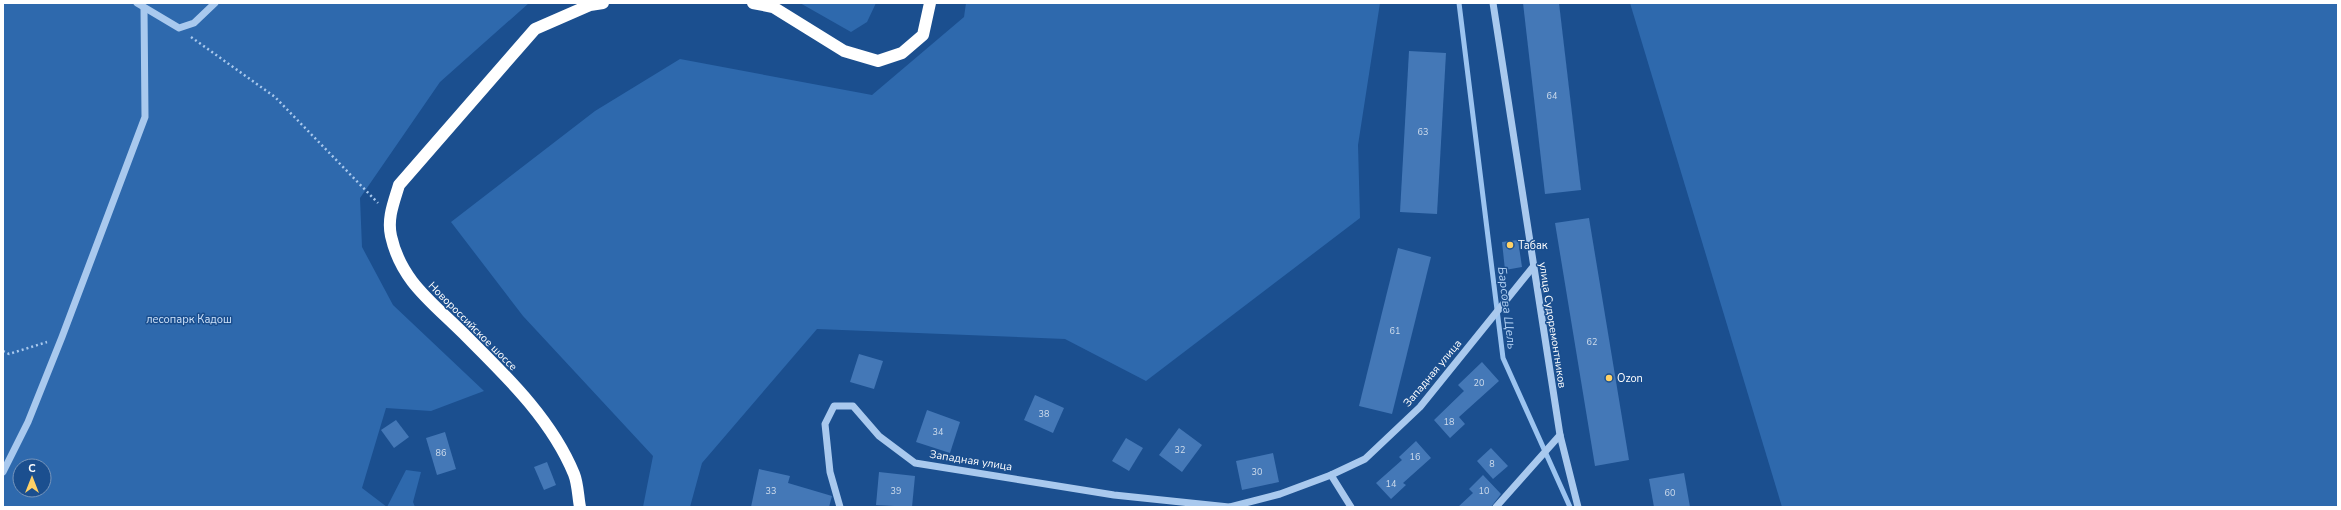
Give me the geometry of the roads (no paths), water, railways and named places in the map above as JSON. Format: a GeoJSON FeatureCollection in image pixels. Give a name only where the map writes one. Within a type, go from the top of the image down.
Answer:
{"type":"FeatureCollection","features":[{"type":"Feature","properties":{"kind":"highway","name":"Новороссийское шоссе"},"geometry":{"type":"LineString","coordinates":[[580,507],[575,476],[553,432],[515,387],[472,342],[422,295],[402,266],[391,236],[390,215],[399,186],[470,105],[493,75],[536,29],[590,5],[603,3]]}},
{"type":"Feature","properties":{"kind":"highway"},"geometry":{"type":"LineString","coordinates":[[753,3],[773,7],[844,51],[878,61],[902,53],[923,35],[930,3]]}},
{"type":"Feature","properties":{"kind":"street"},"geometry":{"type":"LineString","coordinates":[[137,3],[179,28],[194,23],[215,3]]}},
{"type":"Feature","properties":{"kind":"street","name":"улица Судоремонтников"},"geometry":{"type":"LineString","coordinates":[[1493,3],[1532,267],[1560,435],[1578,507]]}},
{"type":"Feature","properties":{"kind":"street"},"geometry":{"type":"LineString","coordinates":[[3,472],[28,422],[62,337],[145,117],[144,8]]}},
{"type":"Feature","properties":{"kind":"street","name":"Западная улица"},"geometry":{"type":"LineString","coordinates":[[840,507],[830,472],[825,424],[834,406],[853,406],[879,436],[915,463],[1114,495],[1229,507],[1280,494],[1332,475],[1365,459],[1420,407],[1532,267]]}},
{"type":"Feature","properties":{"kind":"street"},"geometry":{"type":"LineString","coordinates":[[1496,507],[1560,435]]}},
{"type":"Feature","properties":{"kind":"street"},"geometry":{"type":"LineString","coordinates":[[1332,475],[1351,507]]}},
{"type":"Feature","properties":{"kind":"waterway","name":"Барсова Щель"},"geometry":{"type":"LineString","coordinates":[[1459,3],[1503,358],[1570,507]]}},
{"type":"Feature","properties":{"kind":"place","name":"Табак"},"geometry":{"type":"Point","coordinates":[1510,245]}},
{"type":"Feature","properties":{"kind":"place","name":"Ozon"},"geometry":{"type":"Point","coordinates":[1609,378]}},
{"type":"Feature","properties":{"kind":"park label","name":"лесопарк Кадош"},"geometry":{"type":"Point","coordinates":[189,319]}}]}
